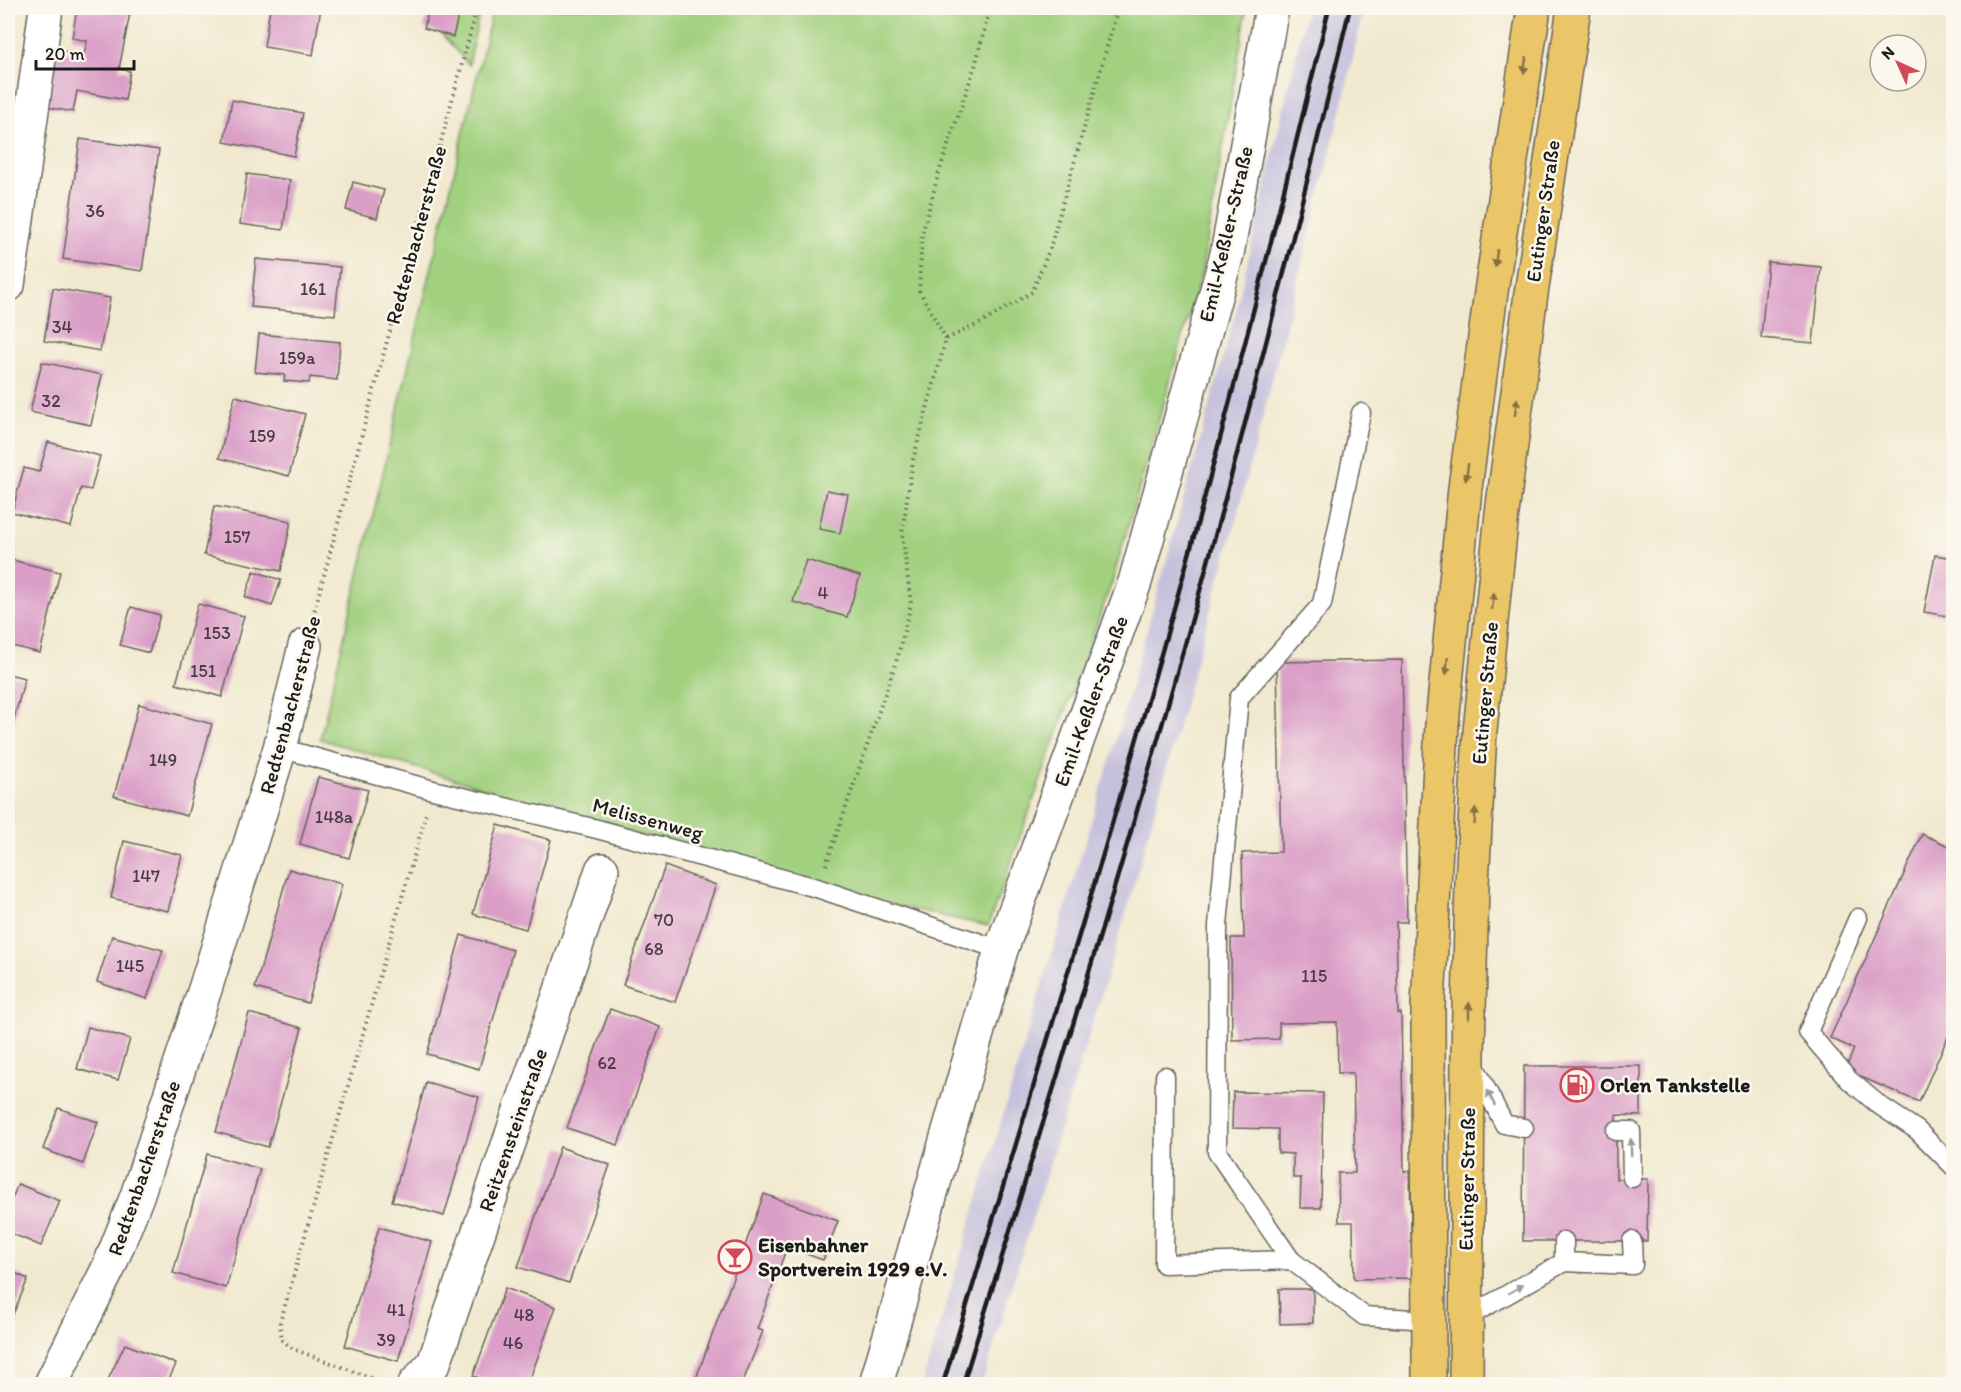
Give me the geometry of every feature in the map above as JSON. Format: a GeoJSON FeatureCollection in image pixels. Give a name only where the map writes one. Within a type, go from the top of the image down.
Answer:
{"type":"FeatureCollection","features":[{"type":"Feature","properties":{"kind":"main road","name":"Eutinger Straße"},"geometry":{"type":"LineString","coordinates":[[1430,1384],[1428,1006],[1442,724],[1465,488],[1491,292],[1534,8]]}},
{"type":"Feature","properties":{"kind":"main road","name":"Eutinger Straße"},"geometry":{"type":"LineString","coordinates":[[1466,1384],[1468,1053],[1472,884],[1480,730],[1503,501],[1574,8]]}},
{"type":"Feature","properties":{"kind":"street"},"geometry":{"type":"LineString","coordinates":[[8,285],[46,8]]}},
{"type":"Feature","properties":{"kind":"street","name":"Emil-Keßler-Straße"},"geometry":{"type":"LineString","coordinates":[[876,1384],[945,1118],[1000,950],[1135,582],[1227,254],[1272,8]]}},
{"type":"Feature","properties":{"kind":"street","name":"Redtenbacherstraße"},"geometry":{"type":"LineString","coordinates":[[51,1384],[109,1267],[137,1196],[206,986],[280,748],[305,646]]}},
{"type":"Feature","properties":{"kind":"street","name":"Reitzensteinstraße"},"geometry":{"type":"LineString","coordinates":[[415,1384],[434,1363],[602,870]]}},
{"type":"Feature","properties":{"kind":"lane"},"geometry":{"type":"LineString","coordinates":[[1361,413],[1322,604],[1239,698],[1218,925],[1217,1152],[1291,1260],[1364,1316],[1429,1320]]}},
{"type":"Feature","properties":{"kind":"lane","name":"Melissenweg"},"geometry":{"type":"LineString","coordinates":[[280,748],[433,790],[597,829],[818,888],[1000,950]]}},
{"type":"Feature","properties":{"kind":"lane"},"geometry":{"type":"LineString","coordinates":[[1858,918],[1808,1032],[1849,1080],[1879,1105],[1917,1130],[1953,1167]]}},
{"type":"Feature","properties":{"kind":"lane"},"geometry":{"type":"LineString","coordinates":[[1468,1053],[1504,1124],[1524,1128]]}},
{"type":"Feature","properties":{"kind":"lane"},"geometry":{"type":"LineString","coordinates":[[1165,1076],[1164,1264],[1291,1260]]}},
{"type":"Feature","properties":{"kind":"lane"},"geometry":{"type":"LineString","coordinates":[[1616,1131],[1631,1131],[1632,1178]]}},
{"type":"Feature","properties":{"kind":"lane"},"geometry":{"type":"LineString","coordinates":[[1564,1241],[1564,1262]]}},
{"type":"Feature","properties":{"kind":"lane"},"geometry":{"type":"LineString","coordinates":[[1466,1318],[1564,1262],[1633,1265],[1632,1241]]}},
{"type":"Feature","properties":{"kind":"path","name":"Redtenbacherstraße"},"geometry":{"type":"LineString","coordinates":[[305,646],[477,8]]}},
{"type":"Feature","properties":{"kind":"path"},"geometry":{"type":"LineString","coordinates":[[818,888],[894,666],[911,604],[902,533],[913,460],[946,339],[920,290],[922,234],[940,169],[975,66],[990,8]]}},
{"type":"Feature","properties":{"kind":"path"},"geometry":{"type":"LineString","coordinates":[[946,339],[982,322],[1032,292],[1050,248],[1118,8]]}},
{"type":"Feature","properties":{"kind":"path"},"geometry":{"type":"LineString","coordinates":[[389,1384],[293,1349],[282,1340],[280,1323],[433,790]]}},
{"type":"Feature","properties":{"kind":"shaded area"},"geometry":{"type":"Polygon","coordinates":[[[1307,8],[1364,8],[1341,111],[1237,516],[1125,917],[982,1384],[922,1384],[1118,733],[1236,311],[1307,8]]]}},
{"type":"Feature","properties":{"kind":"green space"},"geometry":{"type":"Polygon","coordinates":[[[419,8],[480,8],[469,65],[419,8]]]}},
{"type":"Feature","properties":{"kind":"green space"},"geometry":{"type":"Polygon","coordinates":[[[493,8],[1247,8],[1201,274],[1112,582],[988,926],[817,888],[320,739],[493,8]]]}},
{"type":"Feature","properties":{"kind":"building"},"geometry":{"type":"Polygon","coordinates":[[[8,8],[13,8],[9,78],[8,78],[8,8]]]}},
{"type":"Feature","properties":{"kind":"building"},"geometry":{"type":"Polygon","coordinates":[[[77,8],[131,8],[119,69],[130,71],[125,100],[77,91],[73,112],[46,107],[57,50],[84,55],[87,41],[72,38],[77,8]]]}},
{"type":"Feature","properties":{"kind":"building"},"geometry":{"type":"Polygon","coordinates":[[[270,8],[321,8],[313,55],[264,47],[270,8]]]}},
{"type":"Feature","properties":{"kind":"building"},"geometry":{"type":"Polygon","coordinates":[[[429,8],[460,8],[453,37],[424,28],[429,8]]]}},
{"type":"Feature","properties":{"kind":"building"},"geometry":{"type":"Polygon","coordinates":[[[232,100],[303,113],[294,156],[224,142],[232,100]]]}},
{"type":"Feature","properties":{"kind":"building"},"geometry":{"type":"Polygon","coordinates":[[[80,139],[159,150],[142,271],[63,259],[80,139]]]}},
{"type":"Feature","properties":{"kind":"building"},"geometry":{"type":"Polygon","coordinates":[[[247,174],[290,180],[283,230],[240,224],[247,174]]]}},
{"type":"Feature","properties":{"kind":"building"},"geometry":{"type":"Polygon","coordinates":[[[353,182],[384,190],[377,218],[346,210],[353,182]]]}},
{"type":"Feature","properties":{"kind":"building"},"geometry":{"type":"Polygon","coordinates":[[[256,259],[340,267],[335,315],[251,307],[256,259]]]}},
{"type":"Feature","properties":{"kind":"building"},"geometry":{"type":"Polygon","coordinates":[[[1768,262],[1821,267],[1813,343],[1761,338],[1768,262]]]}},
{"type":"Feature","properties":{"kind":"building"},"geometry":{"type":"Polygon","coordinates":[[[53,288],[110,298],[100,351],[44,341],[53,288]]]}},
{"type":"Feature","properties":{"kind":"building"},"geometry":{"type":"Polygon","coordinates":[[[259,334],[340,342],[337,380],[310,377],[309,383],[284,381],[285,375],[255,372],[259,334]]]}},
{"type":"Feature","properties":{"kind":"building"},"geometry":{"type":"Polygon","coordinates":[[[42,362],[102,375],[91,425],[30,412],[42,362]]]}},
{"type":"Feature","properties":{"kind":"building"},"geometry":{"type":"Polygon","coordinates":[[[235,396],[305,414],[289,476],[219,458],[235,396]]]}},
{"type":"Feature","properties":{"kind":"building"},"geometry":{"type":"Polygon","coordinates":[[[48,442],[100,456],[91,490],[81,488],[71,527],[12,512],[24,468],[39,472],[48,442]]]}},
{"type":"Feature","properties":{"kind":"building"},"geometry":{"type":"Polygon","coordinates":[[[827,490],[848,494],[840,533],[819,529],[827,490]]]}},
{"type":"Feature","properties":{"kind":"building"},"geometry":{"type":"Polygon","coordinates":[[[214,506],[291,521],[281,571],[204,555],[214,506]]]}},
{"type":"Feature","properties":{"kind":"building"},"geometry":{"type":"Polygon","coordinates":[[[1935,555],[1953,558],[1953,617],[1924,612],[1935,555]]]}},
{"type":"Feature","properties":{"kind":"building"},"geometry":{"type":"Polygon","coordinates":[[[8,559],[60,572],[40,653],[8,645],[8,559]]]}},
{"type":"Feature","properties":{"kind":"building"},"geometry":{"type":"Polygon","coordinates":[[[806,560],[860,576],[847,617],[793,602],[806,560]]]}},
{"type":"Feature","properties":{"kind":"building"},"geometry":{"type":"Polygon","coordinates":[[[254,571],[281,580],[272,606],[245,597],[254,571]]]}},
{"type":"Feature","properties":{"kind":"building"},"geometry":{"type":"Polygon","coordinates":[[[198,604],[244,616],[222,697],[176,684],[198,604]]]}},
{"type":"Feature","properties":{"kind":"building"},"geometry":{"type":"Polygon","coordinates":[[[131,607],[160,615],[149,653],[120,645],[131,607]]]}},
{"type":"Feature","properties":{"kind":"building"},"geometry":{"type":"Polygon","coordinates":[[[1402,660],[1407,922],[1396,922],[1398,1014],[1401,1013],[1404,1172],[1410,1171],[1412,1278],[1354,1279],[1353,1222],[1339,1222],[1338,1173],[1355,1173],[1353,1073],[1338,1073],[1337,1022],[1279,1023],[1279,1039],[1232,1040],[1231,938],[1244,938],[1242,853],[1281,852],[1277,662],[1402,660]]]}},
{"type":"Feature","properties":{"kind":"building"},"geometry":{"type":"Polygon","coordinates":[[[8,674],[25,678],[8,741],[8,674]]]}},
{"type":"Feature","properties":{"kind":"building"},"geometry":{"type":"Polygon","coordinates":[[[139,704],[212,724],[187,816],[114,796],[139,704]]]}},
{"type":"Feature","properties":{"kind":"building"},"geometry":{"type":"Polygon","coordinates":[[[318,777],[368,790],[349,858],[300,844],[318,777]]]}},
{"type":"Feature","properties":{"kind":"building"},"geometry":{"type":"Polygon","coordinates":[[[498,825],[551,840],[526,929],[473,914],[498,825]]]}},
{"type":"Feature","properties":{"kind":"building"},"geometry":{"type":"Polygon","coordinates":[[[1922,834],[1953,848],[1953,1025],[1919,1102],[1845,1070],[1854,1049],[1830,1038],[1922,834]]]}},
{"type":"Feature","properties":{"kind":"building"},"geometry":{"type":"Polygon","coordinates":[[[124,841],[182,855],[168,911],[111,898],[124,841]]]}},
{"type":"Feature","properties":{"kind":"building"},"geometry":{"type":"Polygon","coordinates":[[[665,866],[716,885],[675,1002],[623,985],[665,866]]]}},
{"type":"Feature","properties":{"kind":"building"},"geometry":{"type":"Polygon","coordinates":[[[289,869],[342,884],[308,1003],[255,988],[289,869]]]}},
{"type":"Feature","properties":{"kind":"building"},"geometry":{"type":"Polygon","coordinates":[[[461,935],[513,950],[479,1069],[427,1054],[461,935]]]}},
{"type":"Feature","properties":{"kind":"building"},"geometry":{"type":"Polygon","coordinates":[[[112,936],[163,950],[147,999],[97,982],[112,936]]]}},
{"type":"Feature","properties":{"kind":"building"},"geometry":{"type":"Polygon","coordinates":[[[610,1009],[660,1027],[618,1145],[567,1128],[610,1009]]]}},
{"type":"Feature","properties":{"kind":"building"},"geometry":{"type":"Polygon","coordinates":[[[249,1013],[302,1028],[268,1147],[216,1132],[249,1013]]]}},
{"type":"Feature","properties":{"kind":"building"},"geometry":{"type":"Polygon","coordinates":[[[88,1027],[130,1039],[118,1080],[77,1069],[88,1027]]]}},
{"type":"Feature","properties":{"kind":"building"},"geometry":{"type":"Polygon","coordinates":[[[1524,1066],[1641,1066],[1641,1116],[1616,1115],[1616,1179],[1648,1179],[1647,1241],[1523,1241],[1524,1066]]]}},
{"type":"Feature","properties":{"kind":"building"},"geometry":{"type":"Polygon","coordinates":[[[426,1082],[479,1097],[444,1216],[392,1201],[426,1082]]]}},
{"type":"Feature","properties":{"kind":"building"},"geometry":{"type":"Polygon","coordinates":[[[1233,1092],[1323,1093],[1321,1208],[1300,1208],[1301,1178],[1293,1178],[1293,1154],[1278,1153],[1278,1129],[1232,1128],[1233,1092]]]}},
{"type":"Feature","properties":{"kind":"building"},"geometry":{"type":"Polygon","coordinates":[[[58,1108],[98,1122],[83,1164],[43,1149],[58,1108]]]}},
{"type":"Feature","properties":{"kind":"building"},"geometry":{"type":"Polygon","coordinates":[[[560,1147],[610,1165],[569,1283],[518,1267],[560,1147]]]}},
{"type":"Feature","properties":{"kind":"building"},"geometry":{"type":"Polygon","coordinates":[[[207,1154],[260,1169],[226,1288],[173,1273],[207,1154]]]}},
{"type":"Feature","properties":{"kind":"building"},"geometry":{"type":"Polygon","coordinates":[[[18,1184],[60,1201],[41,1246],[8,1232],[8,1209],[18,1184]]]}},
{"type":"Feature","properties":{"kind":"building"},"geometry":{"type":"Polygon","coordinates":[[[764,1194],[838,1221],[823,1260],[787,1247],[757,1329],[763,1331],[742,1384],[694,1384],[764,1194]]]}},
{"type":"Feature","properties":{"kind":"building"},"geometry":{"type":"Polygon","coordinates":[[[379,1227],[432,1242],[398,1361],[345,1346],[379,1227]]]}},
{"type":"Feature","properties":{"kind":"building"},"geometry":{"type":"Polygon","coordinates":[[[8,1270],[28,1279],[11,1319],[8,1318],[8,1270]]]}},
{"type":"Feature","properties":{"kind":"building"},"geometry":{"type":"Polygon","coordinates":[[[505,1288],[556,1307],[528,1384],[497,1384],[473,1376],[505,1288]]]}},
{"type":"Feature","properties":{"kind":"building"},"geometry":{"type":"Polygon","coordinates":[[[1279,1289],[1313,1289],[1313,1323],[1280,1324],[1279,1289]]]}},
{"type":"Feature","properties":{"kind":"building"},"geometry":{"type":"Polygon","coordinates":[[[125,1344],[176,1364],[167,1384],[106,1384],[125,1344]]]}},
{"type":"Feature","properties":{"kind":"railway"},"geometry":{"type":"LineString","coordinates":[[943,1384],[1161,656],[1244,347],[1329,8]]}},
{"type":"Feature","properties":{"kind":"railway"},"geometry":{"type":"LineString","coordinates":[[963,1384],[1089,972],[1180,662],[1264,352],[1350,8]]}},
{"type":"Feature","properties":{"kind":"place","name":"Orlen Tankstelle"},"geometry":{"type":"Point","coordinates":[1577,1085]}},
{"type":"Feature","properties":{"kind":"place","name":"Eisenbahner Sportverein 1929 e.V."},"geometry":{"type":"Point","coordinates":[735,1257]}}]}
